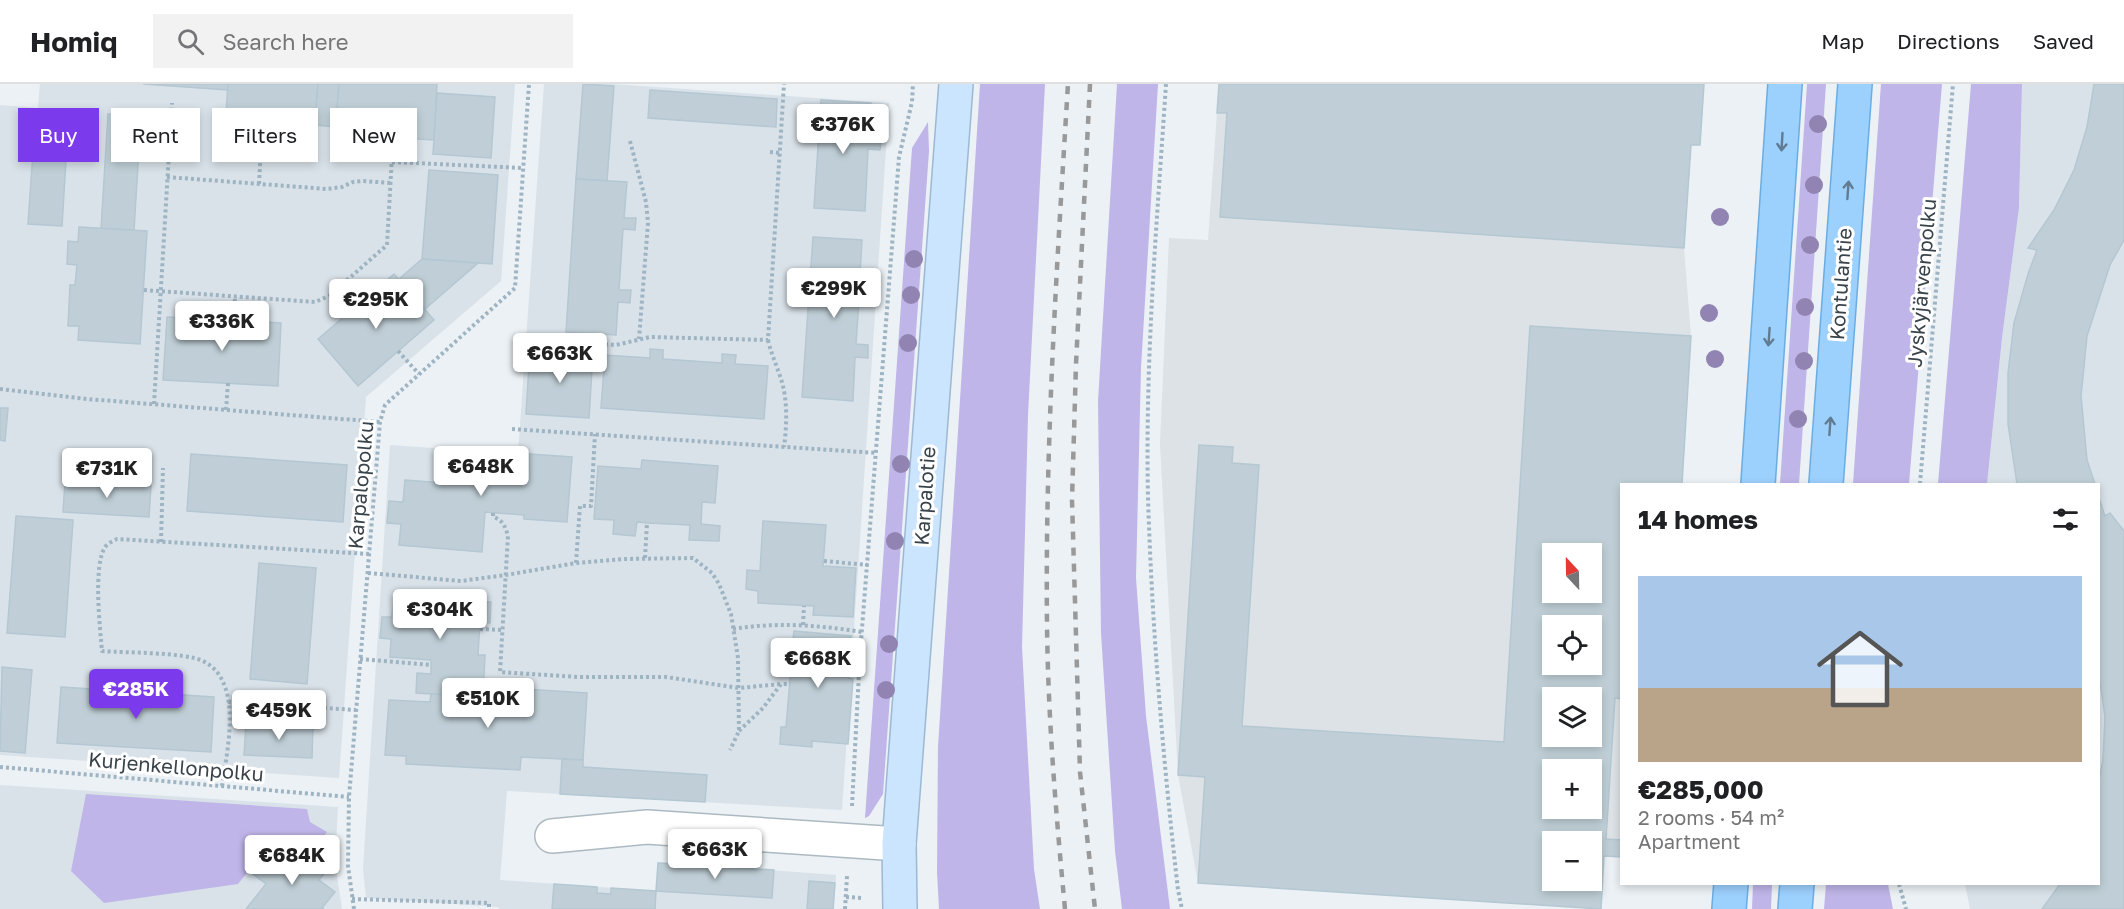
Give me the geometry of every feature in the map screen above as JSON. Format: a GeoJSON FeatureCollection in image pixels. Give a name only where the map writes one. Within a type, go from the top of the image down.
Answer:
{"type":"FeatureCollection","features":[{"type":"Feature","properties":{"kind":"main road"},"geometry":{"type":"LineString","coordinates":[[1758,483],[1785,84]]}},
{"type":"Feature","properties":{"kind":"main road","name":"Kontulantie"},"geometry":{"type":"LineString","coordinates":[[1826,483],[1855,84]]}},
{"type":"Feature","properties":{"kind":"main road"},"geometry":{"type":"LineString","coordinates":[[1729,909],[1731,885]]}},
{"type":"Feature","properties":{"kind":"main road"},"geometry":{"type":"LineString","coordinates":[[1795,909],[1797,885]]}},
{"type":"Feature","properties":{"kind":"street","name":"Karpalotie"},"geometry":{"type":"LineString","coordinates":[[900,909],[899,844],[956,84]]}},
{"type":"Feature","properties":{"kind":"street"},"geometry":{"type":"LineString","coordinates":[[552,836],[647,827],[899,844]]}},
{"type":"Feature","properties":{"kind":"path","name":"Karpalopolku"},"geometry":{"type":"LineString","coordinates":[[354,909],[348,866],[349,797],[380,422],[385,405],[514,288],[529,84]]}},
{"type":"Feature","properties":{"kind":"path"},"geometry":{"type":"LineString","coordinates":[[784,84],[768,340],[771,354],[781,377],[784,394],[786,428],[784,447]]}},
{"type":"Feature","properties":{"kind":"path"},"geometry":{"type":"LineString","coordinates":[[851,817],[862,632],[899,157],[914,84]]}},
{"type":"Feature","properties":{"kind":"path"},"geometry":{"type":"LineString","coordinates":[[1166,84],[1150,347],[1148,495],[1163,762],[1182,909]]}},
{"type":"Feature","properties":{"kind":"path","name":"Jyskyjärvenpolku"},"geometry":{"type":"LineString","coordinates":[[1920,483],[1953,84]]}},
{"type":"Feature","properties":{"kind":"path"},"geometry":{"type":"LineString","coordinates":[[154,404],[172,103]]}},
{"type":"Feature","properties":{"kind":"path"},"geometry":{"type":"LineString","coordinates":[[630,141],[646,202],[648,223],[639,339]]}},
{"type":"Feature","properties":{"kind":"path"},"geometry":{"type":"LineString","coordinates":[[771,152],[780,153]]}},
{"type":"Feature","properties":{"kind":"path"},"geometry":{"type":"LineString","coordinates":[[259,184],[260,162]]}},
{"type":"Feature","properties":{"kind":"path"},"geometry":{"type":"LineString","coordinates":[[144,290],[315,302],[328,296],[387,245],[392,162],[523,168]]}},
{"type":"Feature","properties":{"kind":"path"},"geometry":{"type":"LineString","coordinates":[[167,177],[327,189],[342,187],[353,182],[391,183]]}},
{"type":"Feature","properties":{"kind":"path"},"geometry":{"type":"LineString","coordinates":[[345,281],[362,301]]}},
{"type":"Feature","properties":{"kind":"path"},"geometry":{"type":"LineString","coordinates":[[234,320],[236,296]]}},
{"type":"Feature","properties":{"kind":"path"},"geometry":{"type":"LineString","coordinates":[[521,339],[615,345],[650,337],[768,340]]}},
{"type":"Feature","properties":{"kind":"path"},"geometry":{"type":"LineString","coordinates":[[398,351],[419,374]]}},
{"type":"Feature","properties":{"kind":"path"},"geometry":{"type":"LineString","coordinates":[[226,410],[228,383]]}},
{"type":"Feature","properties":{"kind":"path"},"geometry":{"type":"LineString","coordinates":[[0,389],[87,399],[380,422]]}},
{"type":"Feature","properties":{"kind":"path"},"geometry":{"type":"LineString","coordinates":[[512,429],[877,453]]}},
{"type":"Feature","properties":{"kind":"path"},"geometry":{"type":"LineString","coordinates":[[576,563],[580,506],[591,506],[595,434]]}},
{"type":"Feature","properties":{"kind":"path"},"geometry":{"type":"LineString","coordinates":[[161,542],[163,468]]}},
{"type":"Feature","properties":{"kind":"path"},"geometry":{"type":"LineString","coordinates":[[493,513],[493,517],[501,519],[508,536],[500,672],[578,677],[666,677],[739,688],[790,684]]}},
{"type":"Feature","properties":{"kind":"path"},"geometry":{"type":"LineString","coordinates":[[645,558],[647,523]]}},
{"type":"Feature","properties":{"kind":"path"},"geometry":{"type":"LineString","coordinates":[[222,786],[228,742],[227,691],[211,666],[201,660],[183,657],[102,651],[99,618],[100,563],[105,547],[117,539],[369,554]]}},
{"type":"Feature","properties":{"kind":"path"},"geometry":{"type":"LineString","coordinates":[[368,573],[461,580],[576,563],[645,558],[693,558],[712,573],[731,614],[738,658],[739,731]]}},
{"type":"Feature","properties":{"kind":"path"},"geometry":{"type":"LineString","coordinates":[[824,561],[868,565]]}},
{"type":"Feature","properties":{"kind":"path"},"geometry":{"type":"LineString","coordinates":[[803,625],[804,606]]}},
{"type":"Feature","properties":{"kind":"path"},"geometry":{"type":"LineString","coordinates":[[733,629],[755,625],[803,625],[862,632]]}},
{"type":"Feature","properties":{"kind":"path"},"geometry":{"type":"LineString","coordinates":[[480,629],[502,630]]}},
{"type":"Feature","properties":{"kind":"path"},"geometry":{"type":"LineString","coordinates":[[360,659],[431,665]]}},
{"type":"Feature","properties":{"kind":"path"},"geometry":{"type":"LineString","coordinates":[[730,750],[739,731],[763,708],[781,684]]}},
{"type":"Feature","properties":{"kind":"path"},"geometry":{"type":"LineString","coordinates":[[228,702],[356,710]]}},
{"type":"Feature","properties":{"kind":"path","name":"Kurjenkellonpolku"},"geometry":{"type":"LineString","coordinates":[[0,767],[349,797]]}},
{"type":"Feature","properties":{"kind":"path"},"geometry":{"type":"LineString","coordinates":[[845,909],[848,867]]}},
{"type":"Feature","properties":{"kind":"path"},"geometry":{"type":"LineString","coordinates":[[1899,885],[1906,909]]}},
{"type":"Feature","properties":{"kind":"path"},"geometry":{"type":"LineString","coordinates":[[352,899],[489,903],[489,909]]}},
{"type":"Feature","properties":{"kind":"shaded area"},"geometry":{"type":"Polygon","coordinates":[[[40,84],[515,84],[501,281],[366,397],[339,778],[0,755],[0,105],[38,108],[40,84]]]}},
{"type":"Feature","properties":{"kind":"shaded area"},"geometry":{"type":"Polygon","coordinates":[[[544,84],[612,84],[889,103],[842,810],[507,791],[500,880],[656,891],[658,862],[836,875],[834,909],[499,909],[498,907],[366,898],[363,869],[390,445],[518,454],[544,84]]]}},
{"type":"Feature","properties":{"kind":"shaded area"},"geometry":{"type":"Polygon","coordinates":[[[980,84],[1045,84],[1028,415],[1022,647],[1034,869],[1040,909],[939,909],[938,747],[980,84]]]}},
{"type":"Feature","properties":{"kind":"shaded area"},"geometry":{"type":"Polygon","coordinates":[[[1117,84],[1158,84],[1141,368],[1136,578],[1146,716],[1170,909],[1122,909],[1115,851],[1101,633],[1098,401],[1117,84]]]}},
{"type":"Feature","properties":{"kind":"shaded area"},"geometry":{"type":"Polygon","coordinates":[[[1219,84],[1704,84],[1700,145],[1691,145],[1684,248],[1691,336],[1682,483],[1620,483],[1620,857],[1604,856],[1601,909],[1198,883],[1178,775],[1160,444],[1169,238],[1208,240],[1219,84]]]}},
{"type":"Feature","properties":{"kind":"shaded area"},"geometry":{"type":"Polygon","coordinates":[[[1807,84],[1826,84],[1799,483],[1780,483],[1807,84]]]}},
{"type":"Feature","properties":{"kind":"shaded area"},"geometry":{"type":"Polygon","coordinates":[[[1881,84],[1942,84],[1909,483],[1853,483],[1881,84]]]}},
{"type":"Feature","properties":{"kind":"shaded area"},"geometry":{"type":"Polygon","coordinates":[[[1971,84],[2022,84],[2019,208],[2002,338],[1987,483],[1938,483],[1971,84]]]}},
{"type":"Feature","properties":{"kind":"shaded area"},"geometry":{"type":"Polygon","coordinates":[[[2022,84],[2124,84],[2124,909],[1970,909],[1965,885],[2100,885],[2100,483],[1987,483],[2002,338],[2019,208],[2022,84]]]}},
{"type":"Feature","properties":{"kind":"shaded area"},"geometry":{"type":"Polygon","coordinates":[[[928,122],[929,151],[883,794],[869,816],[865,818],[912,148],[928,122]]]}},
{"type":"Feature","properties":{"kind":"shaded area"},"geometry":{"type":"Polygon","coordinates":[[[0,785],[338,807],[335,863],[342,909],[0,909],[0,785]]]}},
{"type":"Feature","properties":{"kind":"shaded area"},"geometry":{"type":"Polygon","coordinates":[[[86,794],[307,809],[310,822],[327,832],[293,878],[262,854],[238,884],[104,903],[71,871],[86,794]]]}},
{"type":"Feature","properties":{"kind":"shaded area"},"geometry":{"type":"Polygon","coordinates":[[[1753,885],[1772,885],[1771,909],[1752,909],[1753,885]]]}},
{"type":"Feature","properties":{"kind":"shaded area"},"geometry":{"type":"Polygon","coordinates":[[[1826,885],[1888,885],[1893,909],[1824,909],[1826,885]]]}},
{"type":"Feature","properties":{"kind":"building"},"geometry":{"type":"Polygon","coordinates":[[[143,84],[228,84],[228,90],[143,84]]]}},
{"type":"Feature","properties":{"kind":"building"},"geometry":{"type":"Polygon","coordinates":[[[228,84],[318,84],[316,108],[226,108],[228,84]]]}},
{"type":"Feature","properties":{"kind":"building"},"geometry":{"type":"Polygon","coordinates":[[[318,84],[339,84],[337,108],[330,108],[330,126],[318,125],[318,84]]]}},
{"type":"Feature","properties":{"kind":"building"},"geometry":{"type":"Polygon","coordinates":[[[339,84],[437,84],[434,140],[417,139],[417,108],[337,108],[339,84]]]}},
{"type":"Feature","properties":{"kind":"building"},"geometry":{"type":"Polygon","coordinates":[[[583,84],[614,86],[607,181],[576,179],[583,84]]]}},
{"type":"Feature","properties":{"kind":"building"},"geometry":{"type":"Polygon","coordinates":[[[1219,84],[1704,84],[1700,145],[1691,145],[1684,248],[1220,217],[1227,113],[1217,113],[1219,84]]]}},
{"type":"Feature","properties":{"kind":"building"},"geometry":{"type":"Polygon","coordinates":[[[2094,84],[2124,84],[2124,240],[2110,265],[2087,336],[2081,396],[2087,460],[2095,483],[2017,483],[2008,424],[2008,373],[2014,323],[2037,250],[2028,248],[2054,210],[2074,170],[2087,127],[2094,84]]]}},
{"type":"Feature","properties":{"kind":"building"},"geometry":{"type":"Polygon","coordinates":[[[650,90],[777,99],[776,127],[648,118],[650,90]]]}},
{"type":"Feature","properties":{"kind":"building"},"geometry":{"type":"Polygon","coordinates":[[[437,93],[495,97],[491,158],[433,154],[437,93]]]}},
{"type":"Feature","properties":{"kind":"building"},"geometry":{"type":"Polygon","coordinates":[[[821,100],[871,103],[869,138],[881,139],[880,150],[868,149],[865,211],[814,208],[821,100]]]}},
{"type":"Feature","properties":{"kind":"building"},"geometry":{"type":"Polygon","coordinates":[[[108,114],[111,114],[111,162],[138,162],[134,230],[101,229],[108,114]]]}},
{"type":"Feature","properties":{"kind":"building"},"geometry":{"type":"Polygon","coordinates":[[[32,162],[66,162],[62,226],[28,224],[32,162]]]}},
{"type":"Feature","properties":{"kind":"building"},"geometry":{"type":"Polygon","coordinates":[[[429,170],[498,175],[492,264],[422,259],[429,170]]]}},
{"type":"Feature","properties":{"kind":"building"},"geometry":{"type":"Polygon","coordinates":[[[576,179],[627,182],[624,218],[636,218],[635,230],[623,229],[619,290],[631,290],[630,303],[618,302],[616,335],[566,332],[576,179]]]}},
{"type":"Feature","properties":{"kind":"building"},"geometry":{"type":"Polygon","coordinates":[[[79,227],[147,231],[140,344],[78,340],[79,326],[68,326],[70,285],[75,285],[77,265],[67,264],[68,241],[78,242],[79,227]]]}},
{"type":"Feature","properties":{"kind":"building"},"geometry":{"type":"Polygon","coordinates":[[[813,237],[862,240],[860,274],[873,275],[872,287],[860,286],[856,344],[868,345],[868,358],[855,357],[853,401],[802,397],[813,237]]]}},
{"type":"Feature","properties":{"kind":"building"},"geometry":{"type":"Polygon","coordinates":[[[422,259],[478,263],[425,309],[399,279],[422,259]]]}},
{"type":"Feature","properties":{"kind":"building"},"geometry":{"type":"Polygon","coordinates":[[[394,274],[434,320],[358,386],[318,339],[394,274]]]}},
{"type":"Feature","properties":{"kind":"building"},"geometry":{"type":"Polygon","coordinates":[[[167,317],[281,323],[278,386],[163,380],[167,317]]]}},
{"type":"Feature","properties":{"kind":"building"},"geometry":{"type":"Polygon","coordinates":[[[1530,326],[1691,336],[1682,483],[1620,483],[1620,699],[1615,698],[1606,839],[1620,840],[1620,857],[1604,856],[1601,909],[1198,883],[1205,777],[1178,775],[1199,445],[1233,447],[1232,463],[1259,465],[1242,726],[1504,742],[1530,326]]]}},
{"type":"Feature","properties":{"kind":"building"},"geometry":{"type":"Polygon","coordinates":[[[530,349],[593,353],[589,418],[526,414],[530,349]]]}},
{"type":"Feature","properties":{"kind":"building"},"geometry":{"type":"Polygon","coordinates":[[[650,349],[663,350],[663,359],[722,363],[722,354],[736,355],[735,364],[768,366],[764,419],[601,408],[605,355],[650,358],[650,349]]]}},
{"type":"Feature","properties":{"kind":"building"},"geometry":{"type":"Polygon","coordinates":[[[0,408],[8,408],[5,441],[0,440],[0,408]]]}},
{"type":"Feature","properties":{"kind":"building"},"geometry":{"type":"Polygon","coordinates":[[[446,448],[572,457],[567,522],[524,519],[524,515],[485,512],[482,552],[399,545],[401,524],[387,523],[389,501],[403,502],[405,480],[444,483],[446,448]]]}},
{"type":"Feature","properties":{"kind":"building"},"geometry":{"type":"Polygon","coordinates":[[[191,454],[347,465],[343,522],[187,511],[191,454]]]}},
{"type":"Feature","properties":{"kind":"building"},"geometry":{"type":"Polygon","coordinates":[[[642,460],[718,466],[715,503],[702,502],[701,524],[720,526],[719,541],[689,540],[690,525],[637,522],[635,536],[613,534],[614,520],[594,519],[598,466],[641,469],[642,460]]]}},
{"type":"Feature","properties":{"kind":"building"},"geometry":{"type":"Polygon","coordinates":[[[65,482],[151,486],[149,517],[63,512],[65,482]]]}},
{"type":"Feature","properties":{"kind":"building"},"geometry":{"type":"Polygon","coordinates":[[[2100,501],[2105,516],[2110,513],[2124,531],[2124,909],[2042,909],[2059,885],[2100,885],[2100,775],[2105,717],[2100,682],[2100,501]]]}},
{"type":"Feature","properties":{"kind":"building"},"geometry":{"type":"Polygon","coordinates":[[[16,516],[73,520],[65,637],[7,633],[16,516]]]}},
{"type":"Feature","properties":{"kind":"building"},"geometry":{"type":"Polygon","coordinates":[[[763,521],[826,525],[823,566],[856,568],[853,617],[813,615],[814,606],[758,603],[758,591],[746,589],[747,570],[760,571],[763,521]]]}},
{"type":"Feature","properties":{"kind":"building"},"geometry":{"type":"Polygon","coordinates":[[[259,563],[316,568],[307,684],[250,679],[259,563]]]}},
{"type":"Feature","properties":{"kind":"building"},"geometry":{"type":"Polygon","coordinates":[[[394,592],[482,597],[481,602],[491,602],[490,623],[480,622],[478,655],[485,655],[483,697],[416,693],[417,673],[431,674],[431,660],[390,657],[391,639],[380,638],[382,617],[392,617],[394,592]]]}},
{"type":"Feature","properties":{"kind":"building"},"geometry":{"type":"Polygon","coordinates":[[[794,631],[851,636],[848,678],[853,679],[848,744],[812,741],[812,747],[780,744],[781,727],[786,727],[791,668],[779,668],[780,648],[792,649],[794,631]]]}},
{"type":"Feature","properties":{"kind":"building"},"geometry":{"type":"Polygon","coordinates":[[[2,667],[32,670],[25,753],[0,751],[2,667]]]}},
{"type":"Feature","properties":{"kind":"building"},"geometry":{"type":"Polygon","coordinates":[[[61,687],[214,697],[211,752],[57,743],[61,687]]]}},
{"type":"Feature","properties":{"kind":"building"},"geometry":{"type":"Polygon","coordinates":[[[508,688],[587,693],[583,760],[521,757],[520,770],[406,764],[406,756],[385,755],[389,700],[430,702],[431,694],[507,699],[508,688]]]}},
{"type":"Feature","properties":{"kind":"building"},"geometry":{"type":"Polygon","coordinates":[[[246,723],[313,727],[312,758],[244,755],[246,723]]]}},
{"type":"Feature","properties":{"kind":"building"},"geometry":{"type":"Polygon","coordinates":[[[562,759],[583,760],[583,767],[707,775],[705,802],[560,794],[562,759]]]}},
{"type":"Feature","properties":{"kind":"building"},"geometry":{"type":"Polygon","coordinates":[[[314,851],[331,865],[319,880],[335,892],[322,908],[324,909],[246,909],[266,884],[249,871],[262,854],[293,878],[314,851]]]}},
{"type":"Feature","properties":{"kind":"building"},"geometry":{"type":"Polygon","coordinates":[[[658,863],[774,870],[772,898],[656,891],[658,863]]]}},
{"type":"Feature","properties":{"kind":"building"},"geometry":{"type":"Polygon","coordinates":[[[809,881],[835,883],[833,909],[807,909],[809,881]]]}},
{"type":"Feature","properties":{"kind":"building"},"geometry":{"type":"Polygon","coordinates":[[[554,884],[597,887],[597,893],[611,894],[611,888],[656,891],[655,909],[552,909],[554,884]]]}},
{"type":"Feature","properties":{"kind":"railway"},"geometry":{"type":"LineString","coordinates":[[1065,909],[1051,731],[1047,556],[1053,354],[1068,84]]}},
{"type":"Feature","properties":{"kind":"railway"},"geometry":{"type":"LineString","coordinates":[[1090,84],[1076,364],[1072,500],[1080,772],[1095,909]]}}]}
